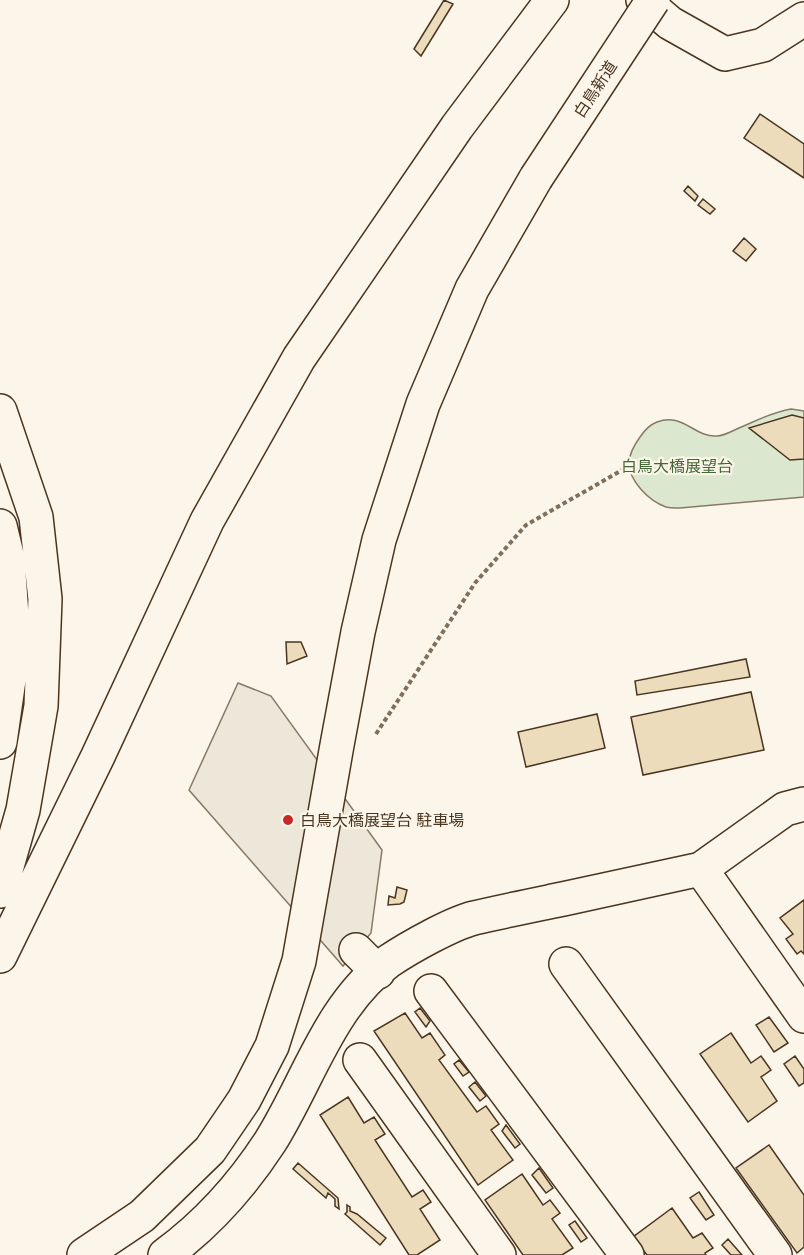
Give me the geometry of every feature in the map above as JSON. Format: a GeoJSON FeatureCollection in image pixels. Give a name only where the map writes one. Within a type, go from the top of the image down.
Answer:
{"type":"FeatureCollection","features":[{"type":"Feature","properties":{"kind":"main road"},"geometry":{"type":"LineString","coordinates":[[0,956],[83,786],[207,521],[299,358],[457,128],[552,0]]}},
{"type":"Feature","properties":{"kind":"main road"},"geometry":{"type":"LineString","coordinates":[[643,0],[670,23],[725,54],[763,45],[804,20]]}},
{"type":"Feature","properties":{"kind":"main road","name":"白鳥新道"},"geometry":{"type":"LineString","coordinates":[[84,1255],[142,1216],[210,1150],[244,1100],[272,1046],[299,961],[358,632],[379,540],[423,404],[472,289],[536,178],[653,0]]}},
{"type":"Feature","properties":{"kind":"main road"},"geometry":{"type":"LineString","coordinates":[[0,411],[36,517],[45,598],[41,706],[23,810],[0,891]]}},
{"type":"Feature","properties":{"kind":"main road"},"geometry":{"type":"LineString","coordinates":[[0,526],[8,559],[14,645],[0,742]]}},
{"type":"Feature","properties":{"kind":"main road"},"geometry":{"type":"LineString","coordinates":[[165,1255],[189,1238],[224,1203],[270,1142],[319,1050],[341,1015],[366,982],[367,961],[414,945],[472,919],[702,869],[784,809],[804,804]]}},
{"type":"Feature","properties":{"kind":"main road"},"geometry":{"type":"LineString","coordinates":[[702,869],[804,1016]]}},
{"type":"Feature","properties":{"kind":"main road"},"geometry":{"type":"LineString","coordinates":[[566,964],[775,1255]]}},
{"type":"Feature","properties":{"kind":"main road"},"geometry":{"type":"LineString","coordinates":[[431,991],[627,1255]]}},
{"type":"Feature","properties":{"kind":"main road"},"geometry":{"type":"LineString","coordinates":[[360,1060],[499,1255]]}},
{"type":"Feature","properties":{"kind":"path"},"geometry":{"type":"LineString","coordinates":[[371,740],[475,583],[526,525],[624,470]]}},
{"type":"Feature","properties":{"kind":"green space","name":"白鳥大橋展望台"},"geometry":{"type":"Polygon","coordinates":[[[791,409],[804,411],[804,497],[669,508],[653,500],[641,490],[632,477],[629,463],[633,450],[645,430],[657,422],[674,420],[709,436],[720,436],[771,414],[791,409]]]}},
{"type":"Feature","properties":{"kind":"shaded area","name":"白鳥大橋展望台 駐車場"},"geometry":{"type":"Polygon","coordinates":[[[238,683],[271,696],[382,850],[371,933],[343,966],[189,790],[238,683]]]}},
{"type":"Feature","properties":{"kind":"building"},"geometry":{"type":"Polygon","coordinates":[[[444,0],[453,4],[421,56],[414,49],[444,0]]]}},
{"type":"Feature","properties":{"kind":"building"},"geometry":{"type":"Polygon","coordinates":[[[760,114],[804,144],[804,178],[744,138],[760,114]]]}},
{"type":"Feature","properties":{"kind":"building"},"geometry":{"type":"Polygon","coordinates":[[[688,186],[698,196],[695,201],[684,191],[688,186]]]}},
{"type":"Feature","properties":{"kind":"building"},"geometry":{"type":"Polygon","coordinates":[[[703,199],[715,209],[710,214],[698,205],[703,199]]]}},
{"type":"Feature","properties":{"kind":"building"},"geometry":{"type":"Polygon","coordinates":[[[744,238],[756,249],[746,261],[733,251],[744,238]]]}},
{"type":"Feature","properties":{"kind":"building"},"geometry":{"type":"Polygon","coordinates":[[[792,415],[804,418],[804,459],[790,460],[749,428],[792,415]]]}},
{"type":"Feature","properties":{"kind":"building"},"geometry":{"type":"Polygon","coordinates":[[[286,642],[301,642],[307,656],[287,664],[286,642]]]}},
{"type":"Feature","properties":{"kind":"building"},"geometry":{"type":"Polygon","coordinates":[[[746,659],[750,677],[637,695],[635,681],[746,659]]]}},
{"type":"Feature","properties":{"kind":"building"},"geometry":{"type":"Polygon","coordinates":[[[751,692],[764,750],[643,775],[631,717],[751,692]]]}},
{"type":"Feature","properties":{"kind":"building"},"geometry":{"type":"Polygon","coordinates":[[[597,714],[605,748],[526,767],[518,732],[597,714]]]}},
{"type":"Feature","properties":{"kind":"building"},"geometry":{"type":"Polygon","coordinates":[[[397,887],[407,890],[404,902],[388,905],[389,896],[395,898],[397,887]]]}},
{"type":"Feature","properties":{"kind":"building"},"geometry":{"type":"Polygon","coordinates":[[[804,900],[804,954],[801,951],[797,954],[786,939],[793,934],[780,918],[804,900]]]}},
{"type":"Feature","properties":{"kind":"building"},"geometry":{"type":"Polygon","coordinates":[[[420,1008],[430,1021],[426,1027],[415,1012],[420,1008]]]}},
{"type":"Feature","properties":{"kind":"building"},"geometry":{"type":"Polygon","coordinates":[[[405,1013],[422,1038],[430,1033],[445,1055],[439,1060],[477,1112],[486,1106],[499,1124],[491,1130],[513,1160],[478,1185],[374,1031],[405,1013]]]}},
{"type":"Feature","properties":{"kind":"building"},"geometry":{"type":"Polygon","coordinates":[[[769,1017],[788,1043],[774,1052],[756,1025],[769,1017]]]}},
{"type":"Feature","properties":{"kind":"building"},"geometry":{"type":"Polygon","coordinates":[[[731,1033],[751,1063],[761,1056],[771,1070],[761,1077],[777,1101],[748,1122],[700,1054],[731,1033]]]}},
{"type":"Feature","properties":{"kind":"building"},"geometry":{"type":"Polygon","coordinates":[[[795,1056],[804,1069],[804,1083],[799,1086],[784,1064],[795,1056]]]}},
{"type":"Feature","properties":{"kind":"building"},"geometry":{"type":"Polygon","coordinates":[[[459,1060],[469,1072],[463,1076],[454,1064],[459,1060]]]}},
{"type":"Feature","properties":{"kind":"building"},"geometry":{"type":"Polygon","coordinates":[[[475,1082],[486,1096],[480,1101],[469,1087],[475,1082]]]}},
{"type":"Feature","properties":{"kind":"building"},"geometry":{"type":"Polygon","coordinates":[[[348,1097],[364,1123],[374,1117],[385,1134],[375,1140],[412,1197],[423,1190],[431,1202],[420,1209],[440,1240],[417,1255],[409,1255],[320,1115],[348,1097]]]}},
{"type":"Feature","properties":{"kind":"building"},"geometry":{"type":"Polygon","coordinates":[[[506,1125],[520,1144],[515,1148],[502,1131],[506,1125]]]}},
{"type":"Feature","properties":{"kind":"building"},"geometry":{"type":"Polygon","coordinates":[[[769,1145],[804,1195],[804,1247],[797,1253],[736,1168],[769,1145]]]}},
{"type":"Feature","properties":{"kind":"building"},"geometry":{"type":"Polygon","coordinates":[[[298,1163],[338,1198],[339,1209],[335,1206],[335,1199],[328,1193],[326,1198],[293,1169],[298,1163]]]}},
{"type":"Feature","properties":{"kind":"building"},"geometry":{"type":"Polygon","coordinates":[[[539,1168],[553,1188],[546,1193],[532,1175],[539,1168]]]}},
{"type":"Feature","properties":{"kind":"building"},"geometry":{"type":"Polygon","coordinates":[[[522,1174],[543,1205],[550,1200],[560,1213],[552,1219],[573,1248],[562,1255],[523,1255],[485,1200],[522,1174]]]}},
{"type":"Feature","properties":{"kind":"building"},"geometry":{"type":"Polygon","coordinates":[[[699,1192],[714,1215],[706,1220],[690,1198],[699,1192]]]}},
{"type":"Feature","properties":{"kind":"building"},"geometry":{"type":"Polygon","coordinates":[[[347,1205],[350,1211],[357,1214],[386,1238],[380,1245],[345,1214],[347,1205]]]}},
{"type":"Feature","properties":{"kind":"building"},"geometry":{"type":"Polygon","coordinates":[[[672,1208],[693,1238],[702,1233],[713,1248],[705,1253],[706,1255],[647,1255],[633,1237],[672,1208]]]}},
{"type":"Feature","properties":{"kind":"building"},"geometry":{"type":"Polygon","coordinates":[[[575,1221],[587,1238],[581,1242],[569,1225],[575,1221]]]}},
{"type":"Feature","properties":{"kind":"building"},"geometry":{"type":"Polygon","coordinates":[[[728,1239],[742,1255],[731,1255],[722,1245],[728,1239]]]}},
{"type":"Feature","properties":{"kind":"place","name":"白鳥大橋展望台 駐車場"},"geometry":{"type":"Point","coordinates":[288,820]}}]}
